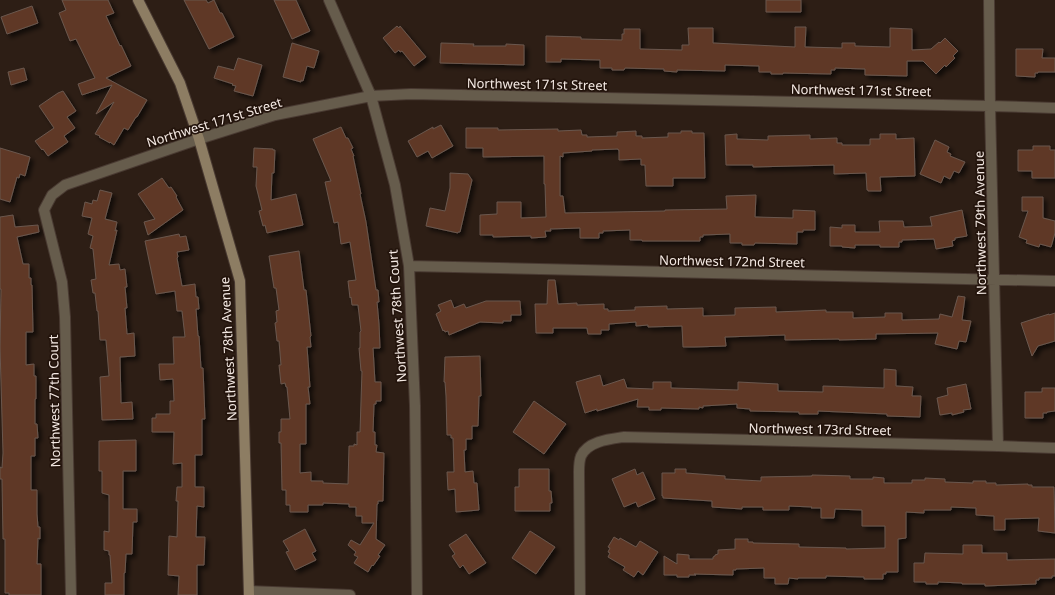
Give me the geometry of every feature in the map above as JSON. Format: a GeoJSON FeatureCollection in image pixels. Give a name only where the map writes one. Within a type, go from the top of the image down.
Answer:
{"type":"FeatureCollection","features":[{"type":"Feature","properties":{"kind":"street","name":"Northwest 78th Avenue"},"geometry":{"type":"LineString","coordinates":[[138,0],[180,83],[199,139],[240,281],[249,593]]}},
{"type":"Feature","properties":{"kind":"street","name":"Northwest 78th Court"},"geometry":{"type":"LineString","coordinates":[[330,0],[371,96],[396,186],[409,266],[415,406],[417,595]]}},
{"type":"Feature","properties":{"kind":"street","name":"Northwest 79th Avenue"},"geometry":{"type":"LineString","coordinates":[[989,0],[998,446]]}},
{"type":"Feature","properties":{"kind":"street","name":"Northwest 171st Street"},"geometry":{"type":"LineString","coordinates":[[44,210],[52,195],[65,186],[199,139],[275,115],[371,96],[419,94],[1055,108]]}},
{"type":"Feature","properties":{"kind":"street","name":"Northwest 77th Court"},"geometry":{"type":"LineString","coordinates":[[44,210],[62,282],[64,303],[71,595]]}},
{"type":"Feature","properties":{"kind":"street","name":"Northwest 172nd Street"},"geometry":{"type":"LineString","coordinates":[[409,266],[1055,281]]}},
{"type":"Feature","properties":{"kind":"street","name":"Northwest 173rd Street"},"geometry":{"type":"LineString","coordinates":[[580,595],[579,472],[581,457],[586,448],[603,440],[624,437],[1055,448]]}},
{"type":"Feature","properties":{"kind":"street"},"geometry":{"type":"LineString","coordinates":[[249,593],[350,595]]}},
{"type":"Feature","properties":{"kind":"building"},"geometry":{"type":"Polygon","coordinates":[[[62,0],[108,0],[114,13],[106,16],[131,66],[106,78],[147,100],[128,130],[124,128],[114,145],[95,134],[114,102],[96,114],[112,85],[82,95],[78,84],[95,78],[76,39],[70,41],[59,13],[66,10],[62,0]]]}},
{"type":"Feature","properties":{"kind":"building"},"geometry":{"type":"Polygon","coordinates":[[[184,0],[206,0],[208,3],[214,0],[234,37],[209,49],[184,0]]]}},
{"type":"Feature","properties":{"kind":"building"},"geometry":{"type":"Polygon","coordinates":[[[274,0],[296,0],[310,31],[292,39],[274,0]]]}},
{"type":"Feature","properties":{"kind":"building"},"geometry":{"type":"Polygon","coordinates":[[[766,0],[801,0],[801,12],[766,12],[766,0]]]}},
{"type":"Feature","properties":{"kind":"building"},"geometry":{"type":"Polygon","coordinates":[[[32,6],[38,23],[7,34],[1,17],[32,6]]]}},
{"type":"Feature","properties":{"kind":"building"},"geometry":{"type":"Polygon","coordinates":[[[397,26],[399,28],[400,26],[426,57],[414,66],[402,51],[400,52],[399,50],[395,53],[383,38],[397,26]]]}},
{"type":"Feature","properties":{"kind":"building"},"geometry":{"type":"Polygon","coordinates":[[[795,27],[806,27],[805,47],[842,48],[842,43],[855,43],[855,46],[890,47],[890,28],[912,29],[912,50],[931,49],[945,38],[958,51],[953,56],[955,58],[936,74],[923,61],[907,61],[907,76],[865,75],[865,69],[835,68],[835,70],[831,70],[831,74],[771,74],[771,72],[759,72],[759,66],[725,65],[725,71],[677,70],[677,72],[664,71],[664,69],[625,68],[624,70],[612,70],[612,68],[600,68],[600,60],[561,59],[561,62],[546,62],[546,36],[622,40],[624,29],[640,29],[640,49],[682,50],[682,45],[689,45],[688,28],[713,28],[713,43],[795,47],[795,27]]]}},
{"type":"Feature","properties":{"kind":"building"},"geometry":{"type":"Polygon","coordinates":[[[292,43],[319,51],[314,68],[307,66],[303,81],[301,80],[301,82],[283,77],[292,43]]]}},
{"type":"Feature","properties":{"kind":"building"},"geometry":{"type":"Polygon","coordinates":[[[441,43],[474,44],[473,46],[506,46],[506,44],[524,45],[524,65],[440,63],[441,43]]]}},
{"type":"Feature","properties":{"kind":"building"},"geometry":{"type":"Polygon","coordinates":[[[1016,49],[1043,49],[1042,58],[1055,58],[1055,72],[1038,72],[1035,73],[1035,77],[1016,76],[1016,49]]]}},
{"type":"Feature","properties":{"kind":"building"},"geometry":{"type":"Polygon","coordinates":[[[238,58],[262,65],[253,96],[234,91],[236,86],[232,85],[233,84],[214,78],[218,66],[234,70],[238,58]]]}},
{"type":"Feature","properties":{"kind":"building"},"geometry":{"type":"Polygon","coordinates":[[[24,68],[27,80],[11,85],[8,72],[24,68]]]}},
{"type":"Feature","properties":{"kind":"building"},"geometry":{"type":"Polygon","coordinates":[[[63,91],[76,111],[67,117],[75,128],[64,136],[68,142],[48,156],[35,141],[54,128],[39,106],[63,91]]]}},
{"type":"Feature","properties":{"kind":"building"},"geometry":{"type":"Polygon","coordinates":[[[441,125],[453,146],[432,158],[428,151],[417,157],[408,141],[433,127],[433,129],[441,125]]]}},
{"type":"Feature","properties":{"kind":"building"},"geometry":{"type":"Polygon","coordinates":[[[341,127],[353,148],[351,149],[354,156],[361,194],[379,302],[377,302],[380,348],[373,348],[375,382],[381,382],[381,401],[376,401],[376,404],[374,404],[373,432],[375,432],[375,445],[377,445],[376,452],[384,453],[383,501],[378,501],[377,504],[376,539],[385,545],[378,555],[380,556],[368,572],[354,563],[358,557],[354,555],[356,552],[348,545],[351,540],[360,545],[374,523],[362,523],[362,516],[356,516],[356,507],[349,507],[349,504],[323,503],[323,505],[308,505],[308,512],[290,512],[290,505],[286,505],[286,490],[282,490],[281,443],[279,443],[281,419],[290,419],[287,387],[285,383],[281,384],[279,341],[277,341],[275,323],[277,322],[276,311],[279,310],[269,256],[299,251],[304,290],[306,290],[311,336],[311,347],[307,347],[310,404],[306,404],[306,444],[300,444],[300,473],[311,472],[311,481],[348,484],[349,446],[354,446],[354,444],[357,445],[357,432],[360,432],[362,371],[359,348],[361,331],[358,305],[352,305],[348,281],[356,280],[350,242],[341,244],[338,222],[334,223],[325,182],[331,181],[313,139],[341,127]]]}},
{"type":"Feature","properties":{"kind":"building"},"geometry":{"type":"Polygon","coordinates":[[[466,128],[498,128],[498,130],[581,130],[582,135],[587,135],[587,137],[617,136],[617,132],[636,131],[636,136],[642,136],[642,138],[668,137],[668,133],[681,133],[681,131],[704,133],[705,178],[673,178],[673,186],[646,186],[645,165],[641,165],[641,159],[619,160],[618,149],[563,153],[563,157],[560,156],[560,196],[563,196],[565,213],[727,209],[726,196],[756,195],[755,217],[793,218],[793,210],[815,211],[815,230],[803,230],[803,232],[797,232],[797,244],[755,243],[754,245],[730,243],[730,234],[703,235],[703,237],[700,237],[700,241],[642,241],[630,240],[630,230],[603,231],[603,233],[599,233],[599,238],[580,238],[580,228],[550,229],[551,231],[545,231],[546,237],[493,237],[493,235],[480,235],[480,215],[497,214],[497,202],[521,202],[521,218],[546,217],[544,156],[483,157],[483,148],[466,148],[466,128]]]}},
{"type":"Feature","properties":{"kind":"building"},"geometry":{"type":"Polygon","coordinates":[[[737,134],[737,139],[768,140],[768,136],[810,135],[810,139],[837,138],[837,143],[842,143],[842,145],[870,145],[870,139],[880,139],[880,134],[896,134],[896,139],[914,138],[915,176],[880,177],[881,191],[868,191],[866,173],[834,174],[834,165],[753,167],[753,165],[726,165],[725,135],[737,134]]]}},
{"type":"Feature","properties":{"kind":"building"},"geometry":{"type":"Polygon","coordinates":[[[935,140],[949,147],[947,152],[951,154],[950,156],[965,162],[959,173],[954,171],[950,179],[944,176],[941,183],[920,174],[935,140]]]}},
{"type":"Feature","properties":{"kind":"building"},"geometry":{"type":"Polygon","coordinates":[[[1033,146],[1050,146],[1050,150],[1055,150],[1055,178],[1032,178],[1032,171],[1018,171],[1018,150],[1033,150],[1033,146]]]}},
{"type":"Feature","properties":{"kind":"building"},"geometry":{"type":"Polygon","coordinates":[[[0,148],[30,157],[25,176],[20,174],[19,178],[17,177],[10,202],[0,199],[0,148]]]}},
{"type":"Feature","properties":{"kind":"building"},"geometry":{"type":"Polygon","coordinates":[[[254,148],[275,150],[271,200],[296,194],[303,225],[267,233],[265,225],[263,226],[259,211],[262,210],[256,186],[257,167],[253,167],[254,148]]]}},
{"type":"Feature","properties":{"kind":"building"},"geometry":{"type":"Polygon","coordinates":[[[450,173],[468,174],[472,180],[460,232],[458,233],[426,226],[430,208],[445,211],[450,188],[450,173]]]}},
{"type":"Feature","properties":{"kind":"building"},"geometry":{"type":"Polygon","coordinates":[[[162,178],[177,196],[176,197],[183,210],[148,235],[144,222],[155,219],[138,194],[162,178]]]}},
{"type":"Feature","properties":{"kind":"building"},"geometry":{"type":"Polygon","coordinates":[[[100,190],[112,193],[105,219],[117,222],[115,231],[117,230],[109,265],[119,264],[120,270],[125,269],[127,287],[125,287],[127,308],[125,308],[127,334],[134,333],[135,356],[120,357],[121,403],[132,402],[133,419],[102,420],[100,377],[109,376],[106,340],[100,340],[98,311],[91,280],[96,279],[93,249],[90,248],[93,236],[88,234],[92,218],[82,216],[85,202],[92,204],[93,200],[97,201],[100,190]]]}},
{"type":"Feature","properties":{"kind":"building"},"geometry":{"type":"Polygon","coordinates":[[[1022,197],[1043,197],[1043,218],[1055,221],[1055,233],[1051,247],[1040,244],[1039,247],[1026,243],[1027,240],[1019,237],[1028,211],[1022,211],[1022,197]]]}},
{"type":"Feature","properties":{"kind":"building"},"geometry":{"type":"Polygon","coordinates":[[[962,210],[967,236],[955,238],[955,240],[952,241],[953,246],[936,249],[934,239],[902,240],[902,242],[899,242],[899,247],[880,247],[880,245],[855,245],[855,248],[830,246],[830,227],[842,228],[842,225],[855,225],[855,232],[880,232],[879,221],[903,221],[904,227],[932,226],[930,217],[962,210]]]}},
{"type":"Feature","properties":{"kind":"building"},"geometry":{"type":"Polygon","coordinates":[[[13,215],[15,227],[38,225],[39,232],[17,237],[23,264],[29,264],[29,278],[31,278],[32,285],[33,332],[26,332],[26,365],[34,364],[34,376],[36,376],[35,424],[37,424],[38,438],[35,438],[35,456],[31,456],[31,490],[37,490],[37,514],[38,527],[40,527],[40,539],[38,538],[37,564],[41,564],[41,595],[9,595],[9,593],[5,593],[5,539],[3,539],[2,479],[0,479],[0,467],[2,468],[3,453],[0,347],[0,217],[13,215]]]}},
{"type":"Feature","properties":{"kind":"building"},"geometry":{"type":"Polygon","coordinates":[[[179,234],[180,237],[186,236],[189,250],[177,252],[182,286],[195,284],[196,297],[198,297],[199,309],[196,309],[201,368],[203,368],[205,419],[202,419],[202,455],[195,455],[195,487],[204,487],[204,507],[197,506],[196,537],[205,537],[204,565],[197,565],[197,595],[178,595],[179,576],[168,575],[169,536],[177,537],[178,501],[176,501],[177,487],[182,487],[182,463],[173,464],[174,432],[152,432],[152,418],[156,418],[156,414],[170,414],[170,401],[174,401],[173,379],[160,380],[159,364],[174,364],[173,337],[185,337],[182,311],[177,311],[175,291],[156,294],[145,241],[179,234]]]}},
{"type":"Feature","properties":{"kind":"building"},"geometry":{"type":"Polygon","coordinates":[[[548,280],[555,280],[558,304],[604,304],[604,309],[608,309],[608,311],[635,310],[635,307],[667,306],[667,309],[703,308],[703,316],[735,315],[735,308],[776,307],[776,312],[826,310],[826,312],[853,312],[853,318],[885,317],[885,313],[902,313],[902,320],[939,319],[940,314],[952,317],[958,296],[965,297],[962,320],[971,321],[966,342],[959,341],[957,349],[935,344],[938,333],[876,334],[876,339],[839,340],[785,340],[785,335],[725,337],[726,346],[683,347],[682,326],[636,326],[636,322],[609,324],[609,330],[601,330],[601,334],[588,334],[587,328],[553,328],[553,333],[536,333],[535,304],[547,304],[548,280]]]}},
{"type":"Feature","properties":{"kind":"building"},"geometry":{"type":"Polygon","coordinates":[[[451,300],[454,308],[464,304],[466,308],[486,301],[520,301],[521,315],[511,315],[511,321],[503,321],[503,323],[480,322],[449,335],[448,331],[443,331],[436,314],[441,311],[438,305],[451,300]]]}},
{"type":"Feature","properties":{"kind":"building"},"geometry":{"type":"Polygon","coordinates":[[[1055,313],[1055,341],[1038,346],[1032,356],[1021,323],[1055,313]]]}},
{"type":"Feature","properties":{"kind":"building"},"geometry":{"type":"Polygon","coordinates":[[[480,356],[481,396],[479,396],[478,426],[472,426],[472,439],[466,439],[466,450],[464,450],[465,472],[473,471],[474,483],[477,483],[479,510],[456,512],[455,489],[448,490],[447,472],[454,472],[453,438],[451,438],[451,435],[447,435],[446,396],[444,382],[445,357],[480,356]]]}},
{"type":"Feature","properties":{"kind":"building"},"geometry":{"type":"Polygon","coordinates":[[[884,369],[896,370],[896,386],[913,387],[912,396],[921,396],[920,417],[818,411],[818,414],[799,414],[799,412],[750,411],[750,409],[737,408],[737,404],[703,406],[703,408],[699,407],[699,409],[661,408],[661,410],[649,410],[649,407],[637,407],[638,399],[585,413],[576,382],[600,375],[603,386],[624,379],[627,388],[653,389],[653,382],[671,382],[671,388],[738,390],[738,382],[778,384],[778,391],[823,392],[823,386],[884,388],[884,369]]]}},
{"type":"Feature","properties":{"kind":"building"},"geometry":{"type":"Polygon","coordinates":[[[966,384],[971,409],[963,410],[964,412],[952,415],[952,413],[940,415],[937,398],[948,395],[947,388],[966,384]]]}},
{"type":"Feature","properties":{"kind":"building"},"geometry":{"type":"Polygon","coordinates":[[[1042,388],[1055,388],[1055,411],[1043,413],[1043,418],[1025,418],[1025,392],[1042,392],[1042,388]]]}},
{"type":"Feature","properties":{"kind":"building"},"geometry":{"type":"Polygon","coordinates":[[[534,401],[566,424],[544,454],[513,432],[534,401]]]}},
{"type":"Feature","properties":{"kind":"building"},"geometry":{"type":"Polygon","coordinates":[[[136,440],[136,471],[123,471],[123,509],[137,509],[137,522],[133,522],[132,554],[126,554],[124,595],[105,595],[105,583],[112,583],[110,555],[109,551],[104,550],[104,531],[109,532],[109,495],[102,493],[102,471],[99,471],[99,441],[136,440]]]}},
{"type":"Feature","properties":{"kind":"building"},"geometry":{"type":"Polygon","coordinates":[[[519,469],[549,469],[549,491],[551,491],[552,503],[550,503],[550,511],[515,511],[515,487],[519,487],[519,469]]]}},
{"type":"Feature","properties":{"kind":"building"},"geometry":{"type":"Polygon","coordinates":[[[635,469],[637,475],[643,472],[655,499],[638,507],[636,502],[624,507],[612,479],[635,469]]]}},
{"type":"Feature","properties":{"kind":"building"},"geometry":{"type":"Polygon","coordinates":[[[675,469],[686,469],[686,473],[725,476],[725,479],[761,481],[761,477],[812,475],[850,476],[850,479],[873,479],[873,477],[884,478],[884,483],[912,483],[912,480],[925,480],[925,478],[945,479],[945,482],[973,483],[973,481],[986,481],[986,483],[996,483],[996,485],[1028,484],[1032,485],[1032,487],[1054,487],[1055,533],[1038,531],[1039,518],[1005,519],[1005,530],[994,530],[994,516],[976,515],[976,508],[951,507],[951,510],[924,510],[924,513],[906,512],[906,538],[898,539],[898,572],[886,572],[886,574],[883,574],[883,579],[826,576],[826,578],[789,578],[788,584],[775,584],[775,578],[764,578],[764,568],[736,569],[733,570],[733,575],[694,574],[696,575],[689,575],[689,577],[677,577],[677,575],[664,575],[664,556],[677,564],[677,554],[689,555],[689,559],[713,559],[715,555],[718,554],[718,550],[735,549],[735,539],[748,539],[748,542],[753,543],[799,544],[799,547],[846,549],[885,548],[885,526],[862,526],[862,510],[835,509],[834,518],[821,518],[821,508],[789,506],[789,510],[763,510],[763,507],[742,507],[742,509],[712,507],[712,501],[663,498],[662,473],[675,473],[675,469]]]}},
{"type":"Feature","properties":{"kind":"building"},"geometry":{"type":"Polygon","coordinates":[[[305,529],[316,551],[312,553],[316,560],[295,570],[286,552],[289,551],[283,541],[305,529]]]}},
{"type":"Feature","properties":{"kind":"building"},"geometry":{"type":"Polygon","coordinates":[[[530,531],[555,547],[536,574],[512,558],[530,531]]]}},
{"type":"Feature","properties":{"kind":"building"},"geometry":{"type":"Polygon","coordinates":[[[466,534],[486,563],[469,574],[463,565],[460,568],[452,556],[455,554],[449,545],[466,534]]]}},
{"type":"Feature","properties":{"kind":"building"},"geometry":{"type":"Polygon","coordinates":[[[614,537],[619,540],[620,538],[636,547],[640,541],[658,552],[643,575],[638,571],[634,577],[623,570],[625,567],[608,557],[610,548],[608,547],[614,537]]]}},
{"type":"Feature","properties":{"kind":"building"},"geometry":{"type":"Polygon","coordinates":[[[963,545],[982,545],[982,553],[1007,553],[1007,560],[1055,559],[1055,576],[1052,576],[1052,578],[1039,578],[1039,580],[1036,580],[1036,584],[985,586],[985,584],[938,582],[938,584],[926,584],[926,582],[914,582],[914,563],[924,563],[925,553],[963,554],[963,545]]]}}]}
